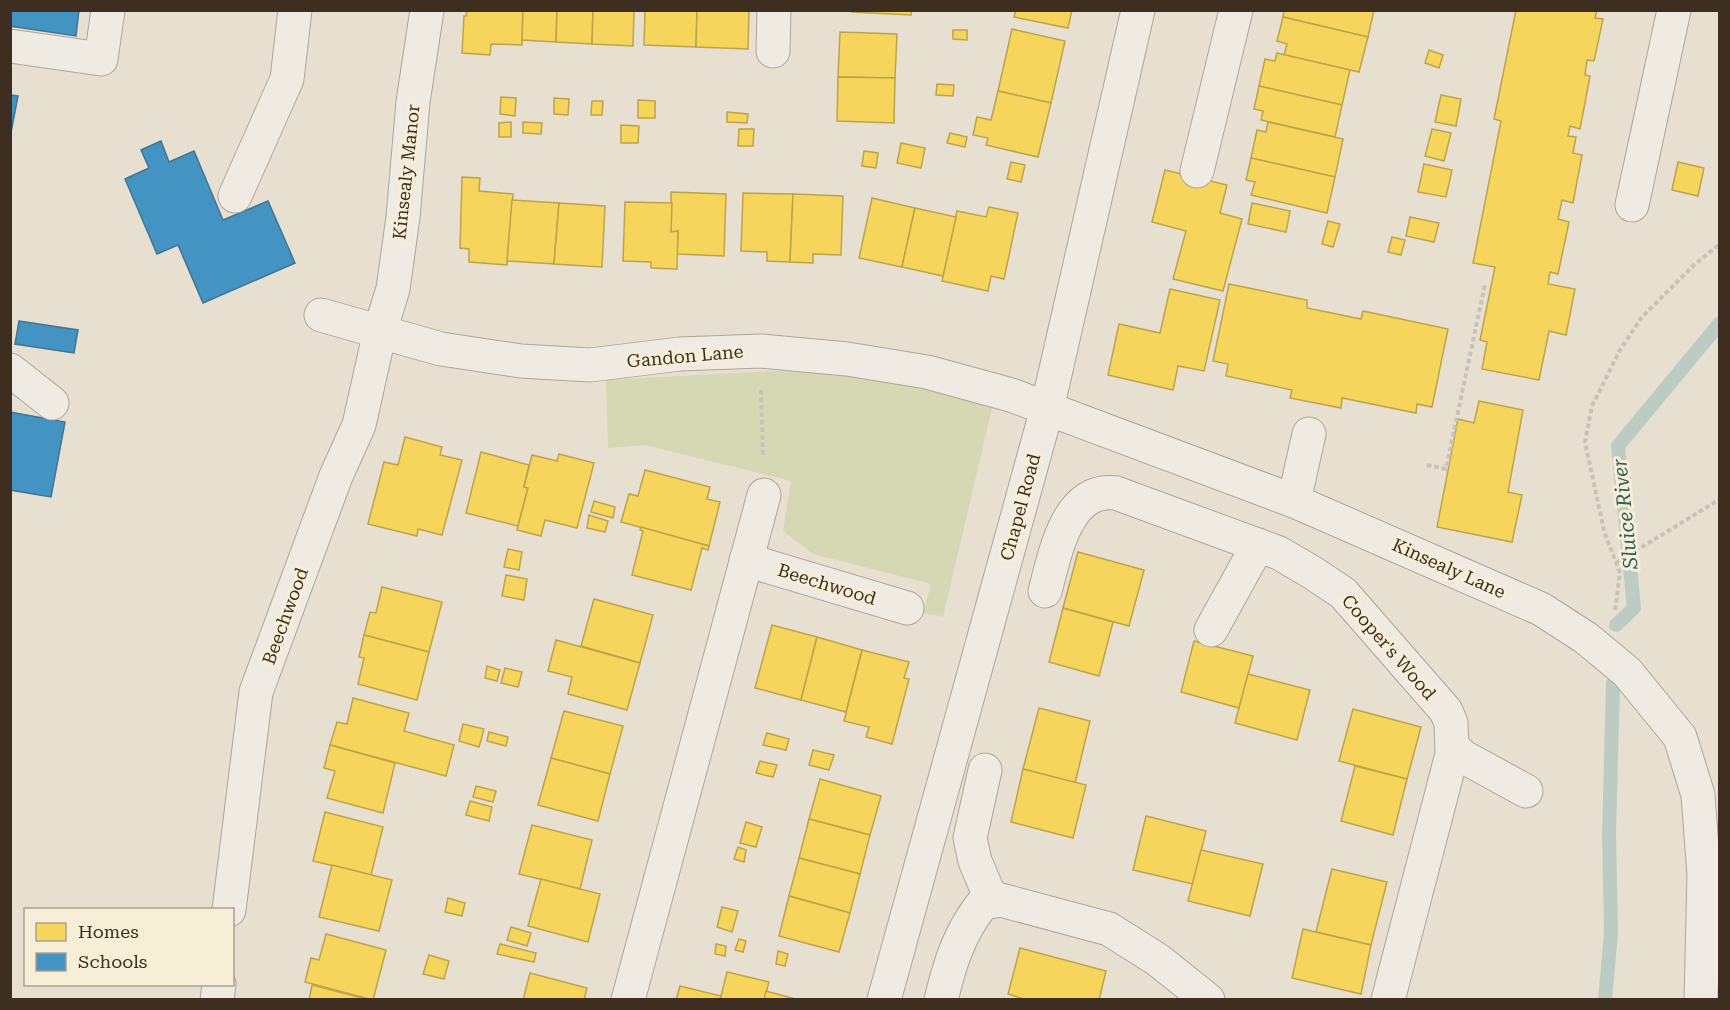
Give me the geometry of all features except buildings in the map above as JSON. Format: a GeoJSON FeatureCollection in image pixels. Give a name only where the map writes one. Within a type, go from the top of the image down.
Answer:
{"type":"FeatureCollection","features":[{"type":"Feature","properties":{"kind":"street"},"geometry":{"type":"LineString","coordinates":[[10,46],[101,59],[108,10]]}},
{"type":"Feature","properties":{"kind":"street"},"geometry":{"type":"LineString","coordinates":[[235,196],[287,79],[295,10]]}},
{"type":"Feature","properties":{"kind":"street","name":"Kinsealy Manor"},"geometry":{"type":"LineString","coordinates":[[380,332],[393,289],[403,217],[413,102],[427,10]]}},
{"type":"Feature","properties":{"kind":"street"},"geometry":{"type":"LineString","coordinates":[[773,51],[774,10]]}},
{"type":"Feature","properties":{"kind":"street","name":"Chapel Road"},"geometry":{"type":"LineString","coordinates":[[884,999],[1047,409],[1138,10]]}},
{"type":"Feature","properties":{"kind":"street"},"geometry":{"type":"LineString","coordinates":[[1197,171],[1236,10]]}},
{"type":"Feature","properties":{"kind":"street"},"geometry":{"type":"LineString","coordinates":[[1632,205],[1674,10]]}},
{"type":"Feature","properties":{"kind":"street","name":"Gandon Lane"},"geometry":{"type":"LineString","coordinates":[[321,315],[441,350],[521,361],[578,364],[680,354],[761,351],[847,359],[927,372],[1011,395],[1047,409]]}},
{"type":"Feature","properties":{"kind":"street","name":"Beechwood"},"geometry":{"type":"LineString","coordinates":[[229,908],[256,692],[336,476],[358,425],[380,332]]}},
{"type":"Feature","properties":{"kind":"street"},"geometry":{"type":"LineString","coordinates":[[10,370],[52,403]]}},
{"type":"Feature","properties":{"kind":"street","name":"Kinsealy Lane"},"geometry":{"type":"LineString","coordinates":[[1047,409],[1294,501],[1541,609],[1593,644],[1627,672],[1680,737],[1698,795],[1712,876],[1701,999]]}},
{"type":"Feature","properties":{"kind":"street"},"geometry":{"type":"LineString","coordinates":[[1294,501],[1309,434]]}},
{"type":"Feature","properties":{"kind":"street","name":"Cooper's Wood"},"geometry":{"type":"LineString","coordinates":[[1045,591],[1056,549],[1075,509],[1088,498],[1102,492],[1142,502],[1279,553],[1343,593],[1446,711],[1451,723],[1453,746],[1388,999]]}},
{"type":"Feature","properties":{"kind":"street"},"geometry":{"type":"LineString","coordinates":[[627,999],[764,495]]}},
{"type":"Feature","properties":{"kind":"street"},"geometry":{"type":"LineString","coordinates":[[1211,630],[1258,544]]}},
{"type":"Feature","properties":{"kind":"street","name":"Beechwood"},"geometry":{"type":"LineString","coordinates":[[746,560],[908,608]]}},
{"type":"Feature","properties":{"kind":"street"},"geometry":{"type":"LineString","coordinates":[[1453,746],[1462,756],[1526,791]]}},
{"type":"Feature","properties":{"kind":"street"},"geometry":{"type":"LineString","coordinates":[[985,770],[970,837],[975,861],[992,901]]}},
{"type":"Feature","properties":{"kind":"street"},"geometry":{"type":"LineString","coordinates":[[941,999],[954,950],[970,920],[983,903],[1001,900],[1109,929],[1158,960],[1208,999]]}},
{"type":"Feature","properties":{"kind":"path"},"geometry":{"type":"LineString","coordinates":[[1593,644],[1615,609],[1620,573],[1618,562],[1604,531],[1585,442],[1592,406],[1620,350],[1642,317],[1694,265],[1719,244]]}},
{"type":"Feature","properties":{"kind":"path"},"geometry":{"type":"LineString","coordinates":[[1427,465],[1446,469],[1485,284]]}},
{"type":"Feature","properties":{"kind":"path"},"geometry":{"type":"LineString","coordinates":[[761,385],[764,495]]}},
{"type":"Feature","properties":{"kind":"path"},"geometry":{"type":"LineString","coordinates":[[1618,562],[1719,499]]}},
{"type":"Feature","properties":{"kind":"green space"},"geometry":{"type":"Polygon","coordinates":[[[827,368],[909,381],[993,404],[943,617],[923,613],[931,584],[813,554],[783,531],[791,481],[645,445],[608,448],[606,380],[827,368]]]}},
{"type":"Feature","properties":{"kind":"waterway","name":"Sluice River"},"geometry":{"type":"LineString","coordinates":[[1616,625],[1634,608],[1618,446],[1720,323]]}},
{"type":"Feature","properties":{"kind":"waterway","name":"Sluice River"},"geometry":{"type":"LineString","coordinates":[[1605,1000],[1611,933],[1609,833],[1613,683]]}}]}
